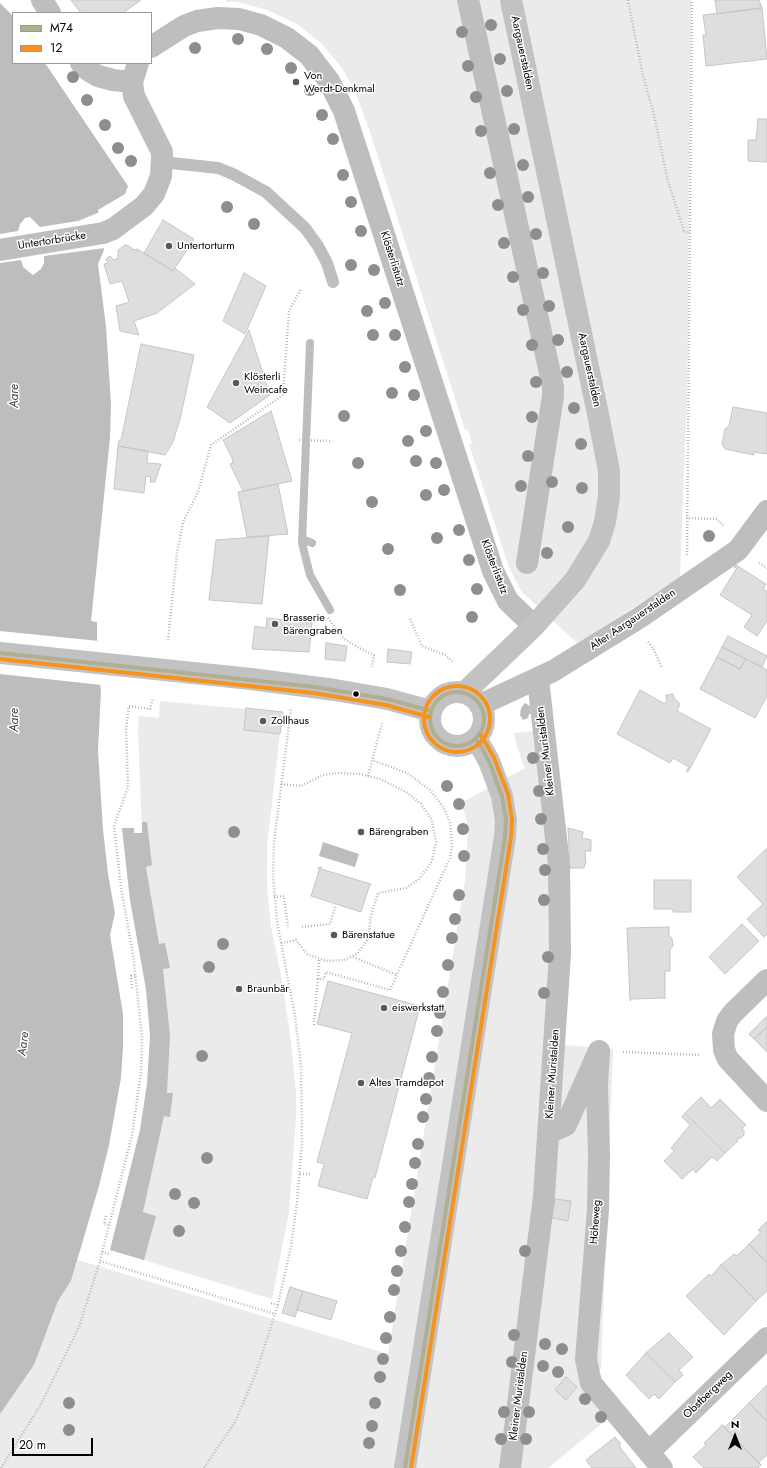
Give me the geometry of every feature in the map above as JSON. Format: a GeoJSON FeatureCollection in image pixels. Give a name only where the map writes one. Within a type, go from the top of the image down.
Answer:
{"type":"FeatureCollection","features":[{"type":"Feature","properties":{"kind":"main road","name":"Aargauerstalden"},"geometry":{"type":"LineString","coordinates":[[472,699],[575,580],[599,541],[605,522],[609,496],[608,471],[511,0]]}},
{"type":"Feature","properties":{"kind":"main road"},"geometry":{"type":"LineString","coordinates":[[0,653],[250,679],[342,691],[387,699],[431,711]]}},
{"type":"Feature","properties":{"kind":"main road"},"geometry":{"type":"LineString","coordinates":[[456,692],[472,699],[484,722],[476,738],[463,745],[452,745],[443,742],[433,731],[430,721],[431,711],[437,701],[445,695],[456,692]]}},
{"type":"Feature","properties":{"kind":"main road"},"geometry":{"type":"LineString","coordinates":[[405,1468],[505,837],[506,820],[502,796],[489,761],[476,738]]}},
{"type":"Feature","properties":{"kind":"street"},"geometry":{"type":"LineString","coordinates":[[42,0],[49,12]]}},
{"type":"Feature","properties":{"kind":"street"},"geometry":{"type":"LineString","coordinates":[[468,0],[553,387],[553,396],[527,563]]}},
{"type":"Feature","properties":{"kind":"street","name":"Klösterlistutz"},"geometry":{"type":"LineString","coordinates":[[152,46],[184,26],[197,21],[218,18],[246,20],[274,30],[299,46],[309,55],[329,82],[344,111],[493,570],[508,601],[534,626]]}},
{"type":"Feature","properties":{"kind":"street"},"geometry":{"type":"LineString","coordinates":[[82,64],[98,76],[113,80],[135,72],[134,96],[162,152],[162,162]]}},
{"type":"Feature","properties":{"kind":"street","name":"Untertorbrücke"},"geometry":{"type":"LineString","coordinates":[[0,250],[103,233],[117,226],[150,199],[159,183],[162,162]]}},
{"type":"Feature","properties":{"kind":"street","name":"Alter Aargauerstalden"},"geometry":{"type":"LineString","coordinates":[[472,699],[538,679],[586,652],[738,550],[767,511]]}},
{"type":"Feature","properties":{"kind":"street","name":"Kleiner Muristalden"},"geometry":{"type":"LineString","coordinates":[[510,1468],[542,1211],[549,1133],[560,954],[559,865],[538,679]]}},
{"type":"Feature","properties":{"kind":"street"},"geometry":{"type":"LineString","coordinates":[[767,980],[727,1021],[723,1034],[723,1046],[726,1055],[732,1064],[767,1101]]}},
{"type":"Feature","properties":{"kind":"street","name":"Höheweg"},"geometry":{"type":"LineString","coordinates":[[549,1133],[566,1125],[599,1051],[596,1086],[599,1154],[598,1210],[586,1359],[591,1383],[655,1460]]}},
{"type":"Feature","properties":{"kind":"street","name":"Obstbergweg"},"geometry":{"type":"LineString","coordinates":[[655,1460],[767,1338]]}},
{"type":"Feature","properties":{"kind":"lane"},"geometry":{"type":"LineString","coordinates":[[162,162],[218,168],[233,174],[266,192],[305,228],[324,257],[333,282]]}},
{"type":"Feature","properties":{"kind":"path"},"geometry":{"type":"LineString","coordinates":[[628,0],[643,76],[668,181],[684,231],[690,233]]}},
{"type":"Feature","properties":{"kind":"path"},"geometry":{"type":"LineString","coordinates":[[687,584],[686,518],[692,0]]}},
{"type":"Feature","properties":{"kind":"path"},"geometry":{"type":"LineString","coordinates":[[168,640],[177,552],[183,522],[198,492],[211,445],[283,395],[289,311],[301,289]]}},
{"type":"Feature","properties":{"kind":"path"},"geometry":{"type":"LineString","coordinates":[[299,440],[330,441]]}},
{"type":"Feature","properties":{"kind":"path"},"geometry":{"type":"LineString","coordinates":[[686,518],[698,518]]}},
{"type":"Feature","properties":{"kind":"path"},"geometry":{"type":"LineString","coordinates":[[328,618],[342,637],[374,655],[372,667]]}},
{"type":"Feature","properties":{"kind":"path"},"geometry":{"type":"LineString","coordinates":[[410,619],[422,646],[445,655],[453,662]]}},
{"type":"Feature","properties":{"kind":"path"},"geometry":{"type":"LineString","coordinates":[[631,623],[652,648],[662,668]]}},
{"type":"Feature","properties":{"kind":"path"},"geometry":{"type":"LineString","coordinates":[[1,1468],[18,1442],[56,1376],[79,1327],[110,1226],[132,1135],[137,1107],[142,1037],[136,976],[121,888],[114,826],[128,787],[126,734],[129,706],[150,708],[153,698]]}},
{"type":"Feature","properties":{"kind":"path"},"geometry":{"type":"LineString","coordinates":[[204,1468],[226,1435],[244,1402],[255,1375],[278,1305],[291,1246],[300,1174],[302,1094],[301,1066],[274,897],[274,842],[291,708]]}},
{"type":"Feature","properties":{"kind":"path"},"geometry":{"type":"LineString","coordinates":[[368,776],[382,723]]}},
{"type":"Feature","properties":{"kind":"path"},"geometry":{"type":"LineString","coordinates":[[318,979],[324,979],[326,972],[390,990],[450,858],[452,834],[445,810],[430,790],[407,773],[372,760]]}},
{"type":"Feature","properties":{"kind":"path"},"geometry":{"type":"LineString","coordinates":[[281,784],[301,786],[316,777],[337,773],[368,776],[396,786],[421,804],[432,820],[436,842],[432,861],[419,879],[406,888],[378,893],[371,916],[371,928],[366,943],[353,957],[340,961],[319,959],[304,951],[296,940],[281,943]]}},
{"type":"Feature","properties":{"kind":"path"},"geometry":{"type":"LineString","coordinates":[[274,897],[284,896],[288,928]]}},
{"type":"Feature","properties":{"kind":"path"},"geometry":{"type":"LineString","coordinates":[[302,926],[330,924],[336,907]]}},
{"type":"Feature","properties":{"kind":"path"},"geometry":{"type":"LineString","coordinates":[[353,957],[397,975]]}},
{"type":"Feature","properties":{"kind":"path"},"geometry":{"type":"LineString","coordinates":[[314,1024],[319,959]]}},
{"type":"Feature","properties":{"kind":"path"},"geometry":{"type":"LineString","coordinates":[[132,988],[131,976],[136,976]]}},
{"type":"Feature","properties":{"kind":"path"},"geometry":{"type":"LineString","coordinates":[[640,1053],[701,1056]]}},
{"type":"Feature","properties":{"kind":"path"},"geometry":{"type":"LineString","coordinates":[[300,1174],[310,1174]]}},
{"type":"Feature","properties":{"kind":"path"},"geometry":{"type":"LineString","coordinates":[[106,1216],[104,1224],[110,1226]]}},
{"type":"Feature","properties":{"kind":"path"},"geometry":{"type":"LineString","coordinates":[[102,1252],[109,1254]]}},
{"type":"Feature","properties":{"kind":"path"},"geometry":{"type":"LineString","coordinates":[[100,1261],[275,1314]]}},
{"type":"Feature","properties":{"kind":"path"},"geometry":{"type":"LineString","coordinates":[[271,1303],[278,1305]]}},
{"type":"Feature","properties":{"kind":"shaded area"},"geometry":{"type":"Polygon","coordinates":[[[226,0],[691,0],[687,398],[680,577],[578,644],[521,591],[508,565],[469,444],[472,443],[468,430],[465,430],[371,135],[357,96],[342,68],[322,44],[297,24],[267,10],[238,2],[226,2],[226,0]]]}},
{"type":"Feature","properties":{"kind":"shaded area"},"geometry":{"type":"Polygon","coordinates":[[[160,701],[246,709],[244,730],[280,734],[267,846],[267,888],[271,927],[282,980],[291,1042],[296,1092],[296,1118],[289,1212],[272,1299],[110,1250],[140,1130],[147,1084],[150,1036],[146,989],[130,900],[122,828],[134,828],[134,833],[142,833],[138,730],[139,716],[159,718],[160,701]]]}},
{"type":"Feature","properties":{"kind":"shaded area"},"geometry":{"type":"Polygon","coordinates":[[[534,731],[547,770],[553,1044],[613,1049],[601,1368],[583,1384],[610,1417],[548,1468],[0,1468],[0,1414],[34,1365],[58,1301],[71,1281],[78,1260],[388,1354],[465,880],[468,832],[467,821],[461,803],[525,768],[517,747],[514,733],[534,731]]]}},
{"type":"Feature","properties":{"kind":"water","name":"Aare"},"geometry":{"type":"Polygon","coordinates":[[[0,3],[12,15],[12,64],[46,64],[128,186],[125,194],[98,210],[104,250],[98,264],[106,326],[111,404],[110,438],[91,621],[97,622],[97,661],[101,691],[98,751],[103,830],[108,874],[115,913],[110,935],[123,1014],[121,1078],[109,1145],[99,1186],[71,1281],[58,1301],[34,1365],[0,1414],[0,3]]]}},
{"type":"Feature","properties":{"kind":"water"},"geometry":{"type":"Polygon","coordinates":[[[525,703],[530,706],[531,714],[529,714],[528,718],[523,720],[520,715],[521,708],[525,703]]]}},
{"type":"Feature","properties":{"kind":"water"},"geometry":{"type":"Polygon","coordinates":[[[142,822],[147,822],[152,865],[146,867],[159,944],[165,943],[170,968],[163,969],[170,1035],[167,1093],[173,1093],[170,1117],[164,1116],[143,1212],[156,1216],[144,1260],[110,1250],[140,1130],[147,1084],[150,1036],[146,989],[130,900],[122,828],[134,828],[134,833],[142,833],[142,822]]]}},
{"type":"Feature","properties":{"kind":"water"},"geometry":{"type":"Polygon","coordinates":[[[323,842],[359,854],[355,867],[319,856],[323,842]]]}},
{"type":"Feature","properties":{"kind":"pier"},"geometry":{"type":"Polygon","coordinates":[[[100,212],[105,248],[44,256],[44,263],[41,269],[33,275],[23,267],[21,260],[0,263],[0,234],[18,231],[20,224],[25,218],[30,217],[40,227],[78,221],[100,212]]]}},
{"type":"Feature","properties":{"kind":"pier"},"geometry":{"type":"Polygon","coordinates":[[[0,631],[99,641],[102,685],[0,674],[0,631]]]}},
{"type":"Feature","properties":{"kind":"building"},"geometry":{"type":"Polygon","coordinates":[[[71,0],[141,0],[124,12],[80,12],[71,0]]]}},
{"type":"Feature","properties":{"kind":"building"},"geometry":{"type":"Polygon","coordinates":[[[715,0],[759,0],[762,8],[717,14],[715,0]]]}},
{"type":"Feature","properties":{"kind":"building"},"geometry":{"type":"Polygon","coordinates":[[[762,8],[767,59],[706,66],[703,35],[706,35],[703,15],[762,8]]]}},
{"type":"Feature","properties":{"kind":"building"},"geometry":{"type":"Polygon","coordinates":[[[758,119],[767,119],[767,162],[748,161],[748,140],[756,140],[758,119]]]}},
{"type":"Feature","properties":{"kind":"building","name":"Untertorturm"},"geometry":{"type":"Polygon","coordinates":[[[163,220],[194,239],[173,271],[144,253],[163,220]]]}},
{"type":"Feature","properties":{"kind":"building"},"geometry":{"type":"Polygon","coordinates":[[[125,245],[134,250],[137,249],[173,271],[175,268],[195,284],[157,313],[134,321],[139,335],[120,331],[116,306],[129,302],[122,281],[110,284],[104,264],[108,263],[106,259],[110,256],[114,260],[118,258],[118,250],[125,245]]]}},
{"type":"Feature","properties":{"kind":"building"},"geometry":{"type":"Polygon","coordinates":[[[244,273],[266,286],[245,334],[223,321],[244,273]]]}},
{"type":"Feature","properties":{"kind":"building"},"geometry":{"type":"Polygon","coordinates":[[[249,330],[270,395],[230,423],[207,407],[249,330]]]}},
{"type":"Feature","properties":{"kind":"building"},"geometry":{"type":"Polygon","coordinates":[[[141,344],[194,355],[180,419],[173,442],[165,455],[118,446],[119,440],[121,440],[141,344]]]}},
{"type":"Feature","properties":{"kind":"building"},"geometry":{"type":"Polygon","coordinates":[[[733,407],[767,413],[767,454],[754,452],[754,455],[725,449],[722,444],[725,429],[729,426],[733,407]]]}},
{"type":"Feature","properties":{"kind":"building"},"geometry":{"type":"Polygon","coordinates":[[[271,411],[292,481],[243,491],[230,464],[233,463],[232,458],[223,440],[271,411]]]}},
{"type":"Feature","properties":{"kind":"building"},"geometry":{"type":"Polygon","coordinates":[[[118,446],[148,451],[147,463],[161,464],[155,482],[150,482],[151,477],[146,476],[144,493],[114,489],[118,446]]]}},
{"type":"Feature","properties":{"kind":"building"},"geometry":{"type":"Polygon","coordinates":[[[278,484],[288,534],[247,537],[238,492],[278,484]]]}},
{"type":"Feature","properties":{"kind":"building"},"geometry":{"type":"Polygon","coordinates":[[[269,536],[262,604],[209,600],[216,540],[269,536]]]}},
{"type":"Feature","properties":{"kind":"building"},"geometry":{"type":"Polygon","coordinates":[[[736,565],[766,584],[763,589],[767,591],[767,621],[757,636],[744,627],[752,615],[720,595],[737,568],[734,567],[736,565]]]}},
{"type":"Feature","properties":{"kind":"building"},"geometry":{"type":"Polygon","coordinates":[[[267,618],[312,623],[309,652],[252,649],[255,626],[266,628],[267,618]]]}},
{"type":"Feature","properties":{"kind":"building"},"geometry":{"type":"Polygon","coordinates":[[[728,636],[767,656],[762,667],[722,647],[728,636]]]}},
{"type":"Feature","properties":{"kind":"building"},"geometry":{"type":"Polygon","coordinates":[[[326,643],[347,646],[345,661],[325,659],[326,643]]]}},
{"type":"Feature","properties":{"kind":"building"},"geometry":{"type":"Polygon","coordinates":[[[722,647],[746,659],[740,669],[717,657],[722,647]]]}},
{"type":"Feature","properties":{"kind":"building"},"geometry":{"type":"Polygon","coordinates":[[[388,649],[412,652],[410,664],[387,662],[388,649]]]}},
{"type":"Feature","properties":{"kind":"building"},"geometry":{"type":"Polygon","coordinates":[[[717,657],[740,669],[746,659],[767,670],[767,696],[755,718],[700,689],[717,657]]]}},
{"type":"Feature","properties":{"kind":"building"},"geometry":{"type":"Polygon","coordinates":[[[640,690],[665,704],[667,700],[666,695],[673,694],[674,698],[680,704],[677,711],[711,729],[688,772],[686,771],[689,767],[673,758],[670,763],[617,734],[640,690]]]}},
{"type":"Feature","properties":{"kind":"building"},"geometry":{"type":"Polygon","coordinates":[[[246,708],[283,712],[280,734],[244,730],[246,708]]]}},
{"type":"Feature","properties":{"kind":"building"},"geometry":{"type":"Polygon","coordinates":[[[568,828],[583,832],[582,838],[591,840],[591,851],[585,851],[586,864],[584,868],[570,868],[568,828]]]}},
{"type":"Feature","properties":{"kind":"building"},"geometry":{"type":"Polygon","coordinates":[[[767,848],[767,934],[764,937],[747,919],[763,904],[737,877],[767,848]]]}},
{"type":"Feature","properties":{"kind":"building"},"geometry":{"type":"Polygon","coordinates":[[[321,867],[321,869],[371,884],[361,912],[311,896],[319,871],[318,868],[321,867]]]}},
{"type":"Feature","properties":{"kind":"building"},"geometry":{"type":"Polygon","coordinates":[[[654,880],[691,880],[691,912],[673,912],[673,909],[654,909],[654,880]]]}},
{"type":"Feature","properties":{"kind":"building"},"geometry":{"type":"Polygon","coordinates":[[[742,924],[759,941],[725,974],[709,957],[742,924]]]}},
{"type":"Feature","properties":{"kind":"building"},"geometry":{"type":"Polygon","coordinates":[[[669,927],[669,936],[672,938],[673,946],[670,949],[670,971],[665,971],[665,999],[632,999],[630,1001],[627,928],[669,927]]]}},
{"type":"Feature","properties":{"kind":"building"},"geometry":{"type":"Polygon","coordinates":[[[328,981],[420,1006],[375,1178],[373,1177],[367,1199],[318,1186],[324,1164],[317,1162],[352,1033],[317,1024],[328,981]]]}},
{"type":"Feature","properties":{"kind":"building"},"geometry":{"type":"Polygon","coordinates":[[[767,1016],[767,1027],[754,1039],[749,1034],[767,1016]]]}},
{"type":"Feature","properties":{"kind":"building"},"geometry":{"type":"Polygon","coordinates":[[[767,1027],[767,1052],[754,1039],[767,1027]]]}},
{"type":"Feature","properties":{"kind":"building"},"geometry":{"type":"Polygon","coordinates":[[[701,1097],[711,1108],[720,1099],[746,1125],[742,1128],[744,1135],[741,1138],[737,1138],[738,1141],[725,1153],[685,1113],[701,1097]]]}},
{"type":"Feature","properties":{"kind":"building"},"geometry":{"type":"Polygon","coordinates":[[[685,1113],[725,1153],[717,1161],[712,1157],[696,1173],[693,1169],[682,1179],[664,1161],[674,1151],[671,1148],[690,1125],[682,1117],[685,1113]]]}},
{"type":"Feature","properties":{"kind":"building"},"geometry":{"type":"Polygon","coordinates":[[[555,1199],[571,1201],[568,1221],[552,1218],[555,1199]]]}},
{"type":"Feature","properties":{"kind":"building"},"geometry":{"type":"Polygon","coordinates":[[[767,1221],[767,1263],[749,1244],[761,1232],[758,1230],[767,1221]]]}},
{"type":"Feature","properties":{"kind":"building"},"geometry":{"type":"Polygon","coordinates":[[[749,1244],[767,1263],[767,1291],[756,1301],[721,1265],[734,1254],[737,1256],[749,1244]]]}},
{"type":"Feature","properties":{"kind":"building"},"geometry":{"type":"Polygon","coordinates":[[[721,1265],[756,1301],[724,1335],[686,1296],[709,1274],[711,1276],[721,1265]]]}},
{"type":"Feature","properties":{"kind":"building"},"geometry":{"type":"Polygon","coordinates":[[[290,1287],[303,1291],[295,1317],[282,1313],[290,1287]]]}},
{"type":"Feature","properties":{"kind":"building"},"geometry":{"type":"Polygon","coordinates":[[[303,1291],[337,1301],[331,1320],[297,1310],[303,1291]]]}},
{"type":"Feature","properties":{"kind":"building"},"geometry":{"type":"Polygon","coordinates":[[[669,1333],[693,1357],[679,1370],[683,1375],[675,1382],[646,1353],[669,1333]]]}},
{"type":"Feature","properties":{"kind":"building"},"geometry":{"type":"Polygon","coordinates":[[[646,1353],[675,1382],[659,1399],[654,1394],[649,1399],[626,1375],[646,1353]]]}},
{"type":"Feature","properties":{"kind":"building"},"geometry":{"type":"Polygon","coordinates":[[[566,1377],[577,1387],[566,1400],[555,1390],[566,1377]]]}},
{"type":"Feature","properties":{"kind":"building"},"geometry":{"type":"Polygon","coordinates":[[[767,1385],[767,1422],[749,1403],[767,1385]]]}},
{"type":"Feature","properties":{"kind":"building"},"geometry":{"type":"Polygon","coordinates":[[[749,1403],[767,1422],[767,1455],[759,1462],[761,1465],[722,1425],[725,1427],[749,1403]]]}},
{"type":"Feature","properties":{"kind":"building"},"geometry":{"type":"Polygon","coordinates":[[[722,1425],[761,1465],[758,1468],[704,1468],[693,1457],[706,1445],[704,1443],[722,1425]]]}},
{"type":"Feature","properties":{"kind":"building"},"geometry":{"type":"Polygon","coordinates":[[[615,1437],[621,1444],[619,1446],[636,1468],[592,1468],[586,1460],[615,1437]]]}},
{"type":"Feature","properties":{"kind":"waterway"},"geometry":{"type":"LineString","coordinates":[[310,343],[302,543],[310,575],[330,610]]}},
{"type":"Feature","properties":{"kind":"waterway"},"geometry":{"type":"LineString","coordinates":[[302,539],[312,543]]}},
{"type":"Feature","properties":{"kind":"transit line","name":"M74"},"geometry":{"type":"LineString","coordinates":[[0,653],[315,687],[387,699],[431,711]]}},
{"type":"Feature","properties":{"kind":"transit line","name":"12"},"geometry":{"type":"LineString","coordinates":[[0,659],[314,693],[386,705],[429,717]]}},
{"type":"Feature","properties":{"kind":"transit line","name":"12"},"geometry":{"type":"LineString","coordinates":[[457,686],[470,689],[480,696],[487,706],[490,719],[487,732],[480,742],[470,749],[457,752],[444,749],[434,742],[427,732],[424,719],[427,706],[434,696],[444,689],[457,686]]}},
{"type":"Feature","properties":{"kind":"transit line","name":"M74"},"geometry":{"type":"LineString","coordinates":[[457,692],[467,694],[476,700],[482,709],[484,719],[482,729],[476,738],[467,744],[457,746],[447,744],[438,738],[432,729],[430,719],[432,709],[438,700],[447,694],[457,692]]}},
{"type":"Feature","properties":{"kind":"transit line","name":"12"},"geometry":{"type":"LineString","coordinates":[[411,1468],[511,837],[512,820],[508,794],[494,758],[481,735]]}},
{"type":"Feature","properties":{"kind":"transit line","name":"M74"},"geometry":{"type":"LineString","coordinates":[[405,1468],[505,837],[506,820],[502,796],[489,761],[476,738]]}},
{"type":"Feature","properties":{"kind":"place","name":"Von Werdt-Denkmal"},"geometry":{"type":"Point","coordinates":[296,82]}},
{"type":"Feature","properties":{"kind":"place","name":"Untertorturm"},"geometry":{"type":"Point","coordinates":[169,246]}},
{"type":"Feature","properties":{"kind":"place","name":"Klösterli Weincafe"},"geometry":{"type":"Point","coordinates":[236,383]}},
{"type":"Feature","properties":{"kind":"place","name":"Brasserie Bärengraben"},"geometry":{"type":"Point","coordinates":[275,624]}},
{"type":"Feature","properties":{"kind":"place","name":"Zollhaus"},"geometry":{"type":"Point","coordinates":[263,721]}},
{"type":"Feature","properties":{"kind":"place","name":"Bärengraben"},"geometry":{"type":"Point","coordinates":[361,832]}},
{"type":"Feature","properties":{"kind":"place","name":"Bärenstatue"},"geometry":{"type":"Point","coordinates":[334,935]}},
{"type":"Feature","properties":{"kind":"place","name":"Braunbär"},"geometry":{"type":"Point","coordinates":[239,989]}},
{"type":"Feature","properties":{"kind":"place","name":"eiswerkstatt"},"geometry":{"type":"Point","coordinates":[384,1008]}},
{"type":"Feature","properties":{"kind":"place","name":"Altes Tramdepot"},"geometry":{"type":"Point","coordinates":[361,1083]}}]}
